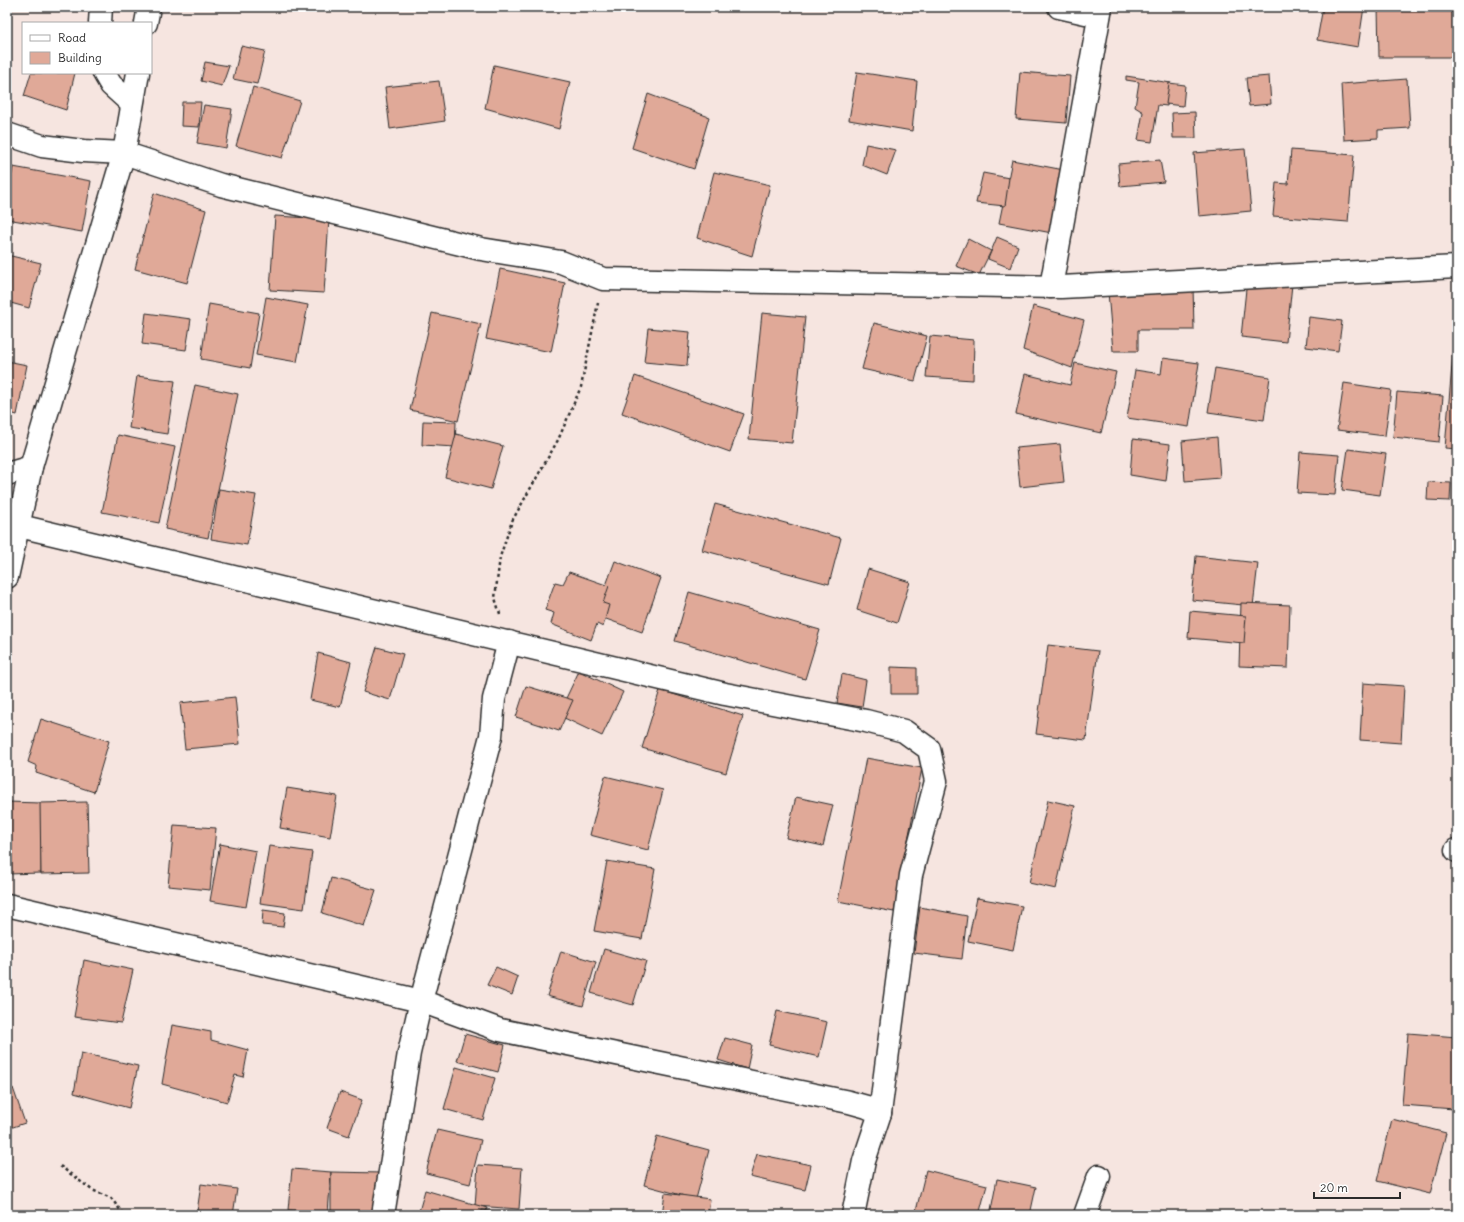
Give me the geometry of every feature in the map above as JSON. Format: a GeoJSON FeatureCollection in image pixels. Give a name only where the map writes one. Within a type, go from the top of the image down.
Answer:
{"type":"FeatureCollection","features":[{"type":"Feature","properties":{"kind":"street"},"geometry":{"type":"LineString","coordinates":[[100,22],[101,7]]}},
{"type":"Feature","properties":{"kind":"street"},"geometry":{"type":"LineString","coordinates":[[146,22],[149,7]]}},
{"type":"Feature","properties":{"kind":"street"},"geometry":{"type":"LineString","coordinates":[[1051,287],[1100,11],[1059,7]]}},
{"type":"Feature","properties":{"kind":"street"},"geometry":{"type":"LineString","coordinates":[[105,74],[111,85],[132,104]]}},
{"type":"Feature","properties":{"kind":"street"},"geometry":{"type":"LineString","coordinates":[[7,577],[12,524],[31,467],[124,153],[138,74]]}},
{"type":"Feature","properties":{"kind":"street"},"geometry":{"type":"LineString","coordinates":[[7,134],[42,146],[83,152],[124,153],[221,185],[481,249],[560,262],[603,279],[1051,287],[1457,268]]}},
{"type":"Feature","properties":{"kind":"street"},"geometry":{"type":"LineString","coordinates":[[7,474],[31,467]]}},
{"type":"Feature","properties":{"kind":"street"},"geometry":{"type":"LineString","coordinates":[[12,524],[725,694],[866,721],[904,731],[929,749],[936,781],[911,875],[880,1113],[864,1161],[853,1215]]}},
{"type":"Feature","properties":{"kind":"street"},"geometry":{"type":"LineString","coordinates":[[383,1215],[409,1053],[491,736],[494,699],[509,642]]}},
{"type":"Feature","properties":{"kind":"street"},"geometry":{"type":"LineString","coordinates":[[7,905],[421,1002],[500,1030],[849,1102],[867,1107],[880,1113]]}},
{"type":"Feature","properties":{"kind":"street"},"geometry":{"type":"LineString","coordinates":[[1085,1215],[1099,1176]]}},
{"type":"Feature","properties":{"kind":"path"},"geometry":{"type":"LineString","coordinates":[[509,642],[495,598],[500,557],[512,521],[558,440],[582,387],[603,279]]}},
{"type":"Feature","properties":{"kind":"path"},"geometry":{"type":"LineString","coordinates":[[60,1166],[92,1190],[111,1198],[124,1215]]}},
{"type":"Feature","properties":{"kind":"building"},"geometry":{"type":"Polygon","coordinates":[[[462,7],[477,7],[476,12],[462,7]]]}},
{"type":"Feature","properties":{"kind":"building"},"geometry":{"type":"Polygon","coordinates":[[[1323,7],[1364,7],[1358,47],[1317,40],[1323,7]]]}},
{"type":"Feature","properties":{"kind":"building"},"geometry":{"type":"Polygon","coordinates":[[[1378,7],[1457,7],[1457,57],[1379,57],[1378,7]]]}},
{"type":"Feature","properties":{"kind":"building"},"geometry":{"type":"Polygon","coordinates":[[[241,46],[265,51],[257,84],[233,79],[241,46]]]}},
{"type":"Feature","properties":{"kind":"building"},"geometry":{"type":"Polygon","coordinates":[[[205,62],[229,66],[222,86],[201,81],[205,62]]]}},
{"type":"Feature","properties":{"kind":"building"},"geometry":{"type":"Polygon","coordinates":[[[494,65],[570,82],[559,129],[485,108],[494,65]]]}},
{"type":"Feature","properties":{"kind":"building"},"geometry":{"type":"Polygon","coordinates":[[[857,72],[917,81],[912,131],[849,120],[857,72]]]}},
{"type":"Feature","properties":{"kind":"building"},"geometry":{"type":"Polygon","coordinates":[[[1020,72],[1070,76],[1066,123],[1016,119],[1020,72]]]}},
{"type":"Feature","properties":{"kind":"building"},"geometry":{"type":"Polygon","coordinates":[[[31,74],[75,74],[66,110],[24,96],[31,74]]]}},
{"type":"Feature","properties":{"kind":"building"},"geometry":{"type":"Polygon","coordinates":[[[1126,76],[1171,83],[1167,106],[1158,105],[1152,142],[1138,140],[1143,112],[1135,107],[1139,82],[1126,80],[1126,76]]]}},
{"type":"Feature","properties":{"kind":"building"},"geometry":{"type":"Polygon","coordinates":[[[1269,76],[1271,104],[1249,106],[1246,78],[1269,76]]]}},
{"type":"Feature","properties":{"kind":"building"},"geometry":{"type":"Polygon","coordinates":[[[1407,79],[1410,128],[1378,130],[1378,138],[1344,140],[1341,84],[1407,79]]]}},
{"type":"Feature","properties":{"kind":"building"},"geometry":{"type":"Polygon","coordinates":[[[439,81],[445,121],[390,129],[385,87],[439,81]]]}},
{"type":"Feature","properties":{"kind":"building"},"geometry":{"type":"Polygon","coordinates":[[[1169,83],[1185,85],[1183,106],[1166,104],[1169,83]]]}},
{"type":"Feature","properties":{"kind":"building"},"geometry":{"type":"Polygon","coordinates":[[[253,87],[300,101],[282,158],[236,146],[253,87]]]}},
{"type":"Feature","properties":{"kind":"building"},"geometry":{"type":"Polygon","coordinates":[[[648,94],[709,117],[694,169],[632,148],[648,94]]]}},
{"type":"Feature","properties":{"kind":"building"},"geometry":{"type":"Polygon","coordinates":[[[182,102],[201,102],[199,127],[181,126],[182,102]]]}},
{"type":"Feature","properties":{"kind":"building"},"geometry":{"type":"Polygon","coordinates":[[[204,105],[232,109],[226,148],[197,143],[204,105]]]}},
{"type":"Feature","properties":{"kind":"building"},"geometry":{"type":"Polygon","coordinates":[[[1195,112],[1196,138],[1173,138],[1172,113],[1195,112]]]}},
{"type":"Feature","properties":{"kind":"building"},"geometry":{"type":"Polygon","coordinates":[[[866,144],[896,150],[887,175],[862,165],[866,144]]]}},
{"type":"Feature","properties":{"kind":"building"},"geometry":{"type":"Polygon","coordinates":[[[1245,149],[1251,211],[1199,216],[1194,153],[1245,149]]]}},
{"type":"Feature","properties":{"kind":"building"},"geometry":{"type":"Polygon","coordinates":[[[1291,150],[1354,155],[1348,222],[1273,216],[1276,183],[1288,184],[1291,150]]]}},
{"type":"Feature","properties":{"kind":"building"},"geometry":{"type":"Polygon","coordinates":[[[1012,160],[1064,170],[1052,233],[999,223],[1012,160]]]}},
{"type":"Feature","properties":{"kind":"building"},"geometry":{"type":"Polygon","coordinates":[[[1160,160],[1164,182],[1120,186],[1118,164],[1160,160]]]}},
{"type":"Feature","properties":{"kind":"building"},"geometry":{"type":"Polygon","coordinates":[[[13,167],[91,181],[82,232],[7,219],[7,201],[13,167]]]}},
{"type":"Feature","properties":{"kind":"building"},"geometry":{"type":"Polygon","coordinates":[[[714,172],[770,185],[752,256],[697,238],[714,172]]]}},
{"type":"Feature","properties":{"kind":"building"},"geometry":{"type":"Polygon","coordinates":[[[983,173],[1009,178],[1005,206],[976,203],[983,173]]]}},
{"type":"Feature","properties":{"kind":"building"},"geometry":{"type":"Polygon","coordinates":[[[154,193],[206,210],[187,283],[135,269],[154,193]]]}},
{"type":"Feature","properties":{"kind":"building"},"geometry":{"type":"Polygon","coordinates":[[[275,216],[329,219],[324,293],[270,290],[275,216]]]}},
{"type":"Feature","properties":{"kind":"building"},"geometry":{"type":"Polygon","coordinates":[[[997,237],[1018,246],[1010,268],[988,259],[997,237]]]}},
{"type":"Feature","properties":{"kind":"building"},"geometry":{"type":"Polygon","coordinates":[[[968,239],[991,251],[979,275],[956,266],[968,239]]]}},
{"type":"Feature","properties":{"kind":"building"},"geometry":{"type":"Polygon","coordinates":[[[7,255],[41,263],[29,308],[7,302],[7,255]]]}},
{"type":"Feature","properties":{"kind":"building"},"geometry":{"type":"Polygon","coordinates":[[[500,269],[565,283],[551,352],[486,339],[500,269]]]}},
{"type":"Feature","properties":{"kind":"building"},"geometry":{"type":"Polygon","coordinates":[[[1248,270],[1293,275],[1286,342],[1241,337],[1248,270]]]}},
{"type":"Feature","properties":{"kind":"building"},"geometry":{"type":"Polygon","coordinates":[[[1193,286],[1194,330],[1138,330],[1138,351],[1113,351],[1108,292],[1193,286]]]}},
{"type":"Feature","properties":{"kind":"building"},"geometry":{"type":"Polygon","coordinates":[[[266,297],[308,305],[297,362],[256,355],[266,297]]]}},
{"type":"Feature","properties":{"kind":"building"},"geometry":{"type":"Polygon","coordinates":[[[209,304],[259,313],[250,368],[201,359],[209,304]]]}},
{"type":"Feature","properties":{"kind":"building"},"geometry":{"type":"Polygon","coordinates":[[[1033,306],[1084,320],[1072,368],[1023,350],[1033,306]]]}},
{"type":"Feature","properties":{"kind":"building"},"geometry":{"type":"Polygon","coordinates":[[[146,313],[191,319],[186,350],[142,344],[146,313]]]}},
{"type":"Feature","properties":{"kind":"building"},"geometry":{"type":"Polygon","coordinates":[[[432,313],[481,324],[458,421],[410,410],[432,313]]]}},
{"type":"Feature","properties":{"kind":"building"},"geometry":{"type":"Polygon","coordinates":[[[762,313],[805,317],[792,443],[749,439],[762,313]]]}},
{"type":"Feature","properties":{"kind":"building"},"geometry":{"type":"Polygon","coordinates":[[[1309,317],[1342,321],[1338,351],[1306,347],[1309,317]]]}},
{"type":"Feature","properties":{"kind":"building"},"geometry":{"type":"Polygon","coordinates":[[[1457,318],[1457,449],[1445,448],[1457,318]]]}},
{"type":"Feature","properties":{"kind":"building"},"geometry":{"type":"Polygon","coordinates":[[[874,323],[927,336],[915,381],[862,369],[874,323]]]}},
{"type":"Feature","properties":{"kind":"building"},"geometry":{"type":"Polygon","coordinates":[[[648,328],[690,332],[687,366],[644,362],[648,328]]]}},
{"type":"Feature","properties":{"kind":"building"},"geometry":{"type":"Polygon","coordinates":[[[930,336],[974,340],[973,380],[926,377],[930,336]]]}},
{"type":"Feature","properties":{"kind":"building"},"geometry":{"type":"Polygon","coordinates":[[[1163,358],[1199,363],[1189,427],[1127,418],[1135,370],[1161,374],[1163,358]]]}},
{"type":"Feature","properties":{"kind":"building"},"geometry":{"type":"Polygon","coordinates":[[[7,361],[27,365],[17,415],[7,412],[7,361]]]}},
{"type":"Feature","properties":{"kind":"building"},"geometry":{"type":"Polygon","coordinates":[[[1075,363],[1116,372],[1101,433],[1016,414],[1025,374],[1070,385],[1075,363]]]}},
{"type":"Feature","properties":{"kind":"building"},"geometry":{"type":"Polygon","coordinates":[[[1215,368],[1270,377],[1264,420],[1208,412],[1215,368]]]}},
{"type":"Feature","properties":{"kind":"building"},"geometry":{"type":"Polygon","coordinates":[[[137,376],[175,381],[167,434],[129,428],[137,376]]]}},
{"type":"Feature","properties":{"kind":"building"},"geometry":{"type":"Polygon","coordinates":[[[635,376],[744,414],[730,452],[622,413],[635,376]]]}},
{"type":"Feature","properties":{"kind":"building"},"geometry":{"type":"Polygon","coordinates":[[[1344,383],[1391,390],[1385,436],[1337,430],[1344,383]]]}},
{"type":"Feature","properties":{"kind":"building"},"geometry":{"type":"Polygon","coordinates":[[[195,385],[238,394],[208,538],[165,529],[195,385]]]}},
{"type":"Feature","properties":{"kind":"building"},"geometry":{"type":"Polygon","coordinates":[[[1397,392],[1443,396],[1439,442],[1393,437],[1397,392]]]}},
{"type":"Feature","properties":{"kind":"building"},"geometry":{"type":"Polygon","coordinates":[[[423,421],[456,422],[455,447],[422,445],[423,421]]]}},
{"type":"Feature","properties":{"kind":"building"},"geometry":{"type":"Polygon","coordinates":[[[456,434],[503,446],[491,489],[445,477],[456,434]]]}},
{"type":"Feature","properties":{"kind":"building"},"geometry":{"type":"Polygon","coordinates":[[[118,435],[175,447],[159,523],[102,512],[118,435]]]}},
{"type":"Feature","properties":{"kind":"building"},"geometry":{"type":"Polygon","coordinates":[[[1217,437],[1220,478],[1185,481],[1182,441],[1217,437]]]}},
{"type":"Feature","properties":{"kind":"building"},"geometry":{"type":"Polygon","coordinates":[[[1133,439],[1170,444],[1166,481],[1130,475],[1133,439]]]}},
{"type":"Feature","properties":{"kind":"building"},"geometry":{"type":"Polygon","coordinates":[[[1060,444],[1064,482],[1020,487],[1016,448],[1060,444]]]}},
{"type":"Feature","properties":{"kind":"building"},"geometry":{"type":"Polygon","coordinates":[[[1348,449],[1386,454],[1380,495],[1342,490],[1348,449]]]}},
{"type":"Feature","properties":{"kind":"building"},"geometry":{"type":"Polygon","coordinates":[[[1300,452],[1339,455],[1335,495],[1297,493],[1300,452]]]}},
{"type":"Feature","properties":{"kind":"building"},"geometry":{"type":"Polygon","coordinates":[[[1428,482],[1451,483],[1450,501],[1427,500],[1428,482]]]}},
{"type":"Feature","properties":{"kind":"building"},"geometry":{"type":"Polygon","coordinates":[[[219,489],[256,495],[247,545],[211,539],[219,489]]]}},
{"type":"Feature","properties":{"kind":"building"},"geometry":{"type":"Polygon","coordinates":[[[715,504],[841,538],[829,584],[702,550],[715,504]]]}},
{"type":"Feature","properties":{"kind":"building"},"geometry":{"type":"Polygon","coordinates":[[[1196,556],[1258,563],[1253,606],[1192,600],[1196,556]]]}},
{"type":"Feature","properties":{"kind":"building"},"geometry":{"type":"Polygon","coordinates":[[[615,561],[661,578],[642,632],[595,615],[615,561]]]}},
{"type":"Feature","properties":{"kind":"building"},"geometry":{"type":"Polygon","coordinates":[[[868,569],[910,582],[897,623],[857,610],[868,569]]]}},
{"type":"Feature","properties":{"kind":"building"},"geometry":{"type":"Polygon","coordinates":[[[569,572],[609,586],[603,603],[609,605],[603,627],[597,624],[591,640],[551,624],[554,613],[545,610],[555,582],[563,584],[569,572]]]}},
{"type":"Feature","properties":{"kind":"building"},"geometry":{"type":"Polygon","coordinates":[[[689,592],[820,630],[805,679],[675,641],[689,592]]]}},
{"type":"Feature","properties":{"kind":"building"},"geometry":{"type":"Polygon","coordinates":[[[1241,603],[1290,605],[1288,668],[1239,666],[1241,603]]]}},
{"type":"Feature","properties":{"kind":"building"},"geometry":{"type":"Polygon","coordinates":[[[1190,611],[1246,616],[1244,643],[1188,638],[1190,611]]]}},
{"type":"Feature","properties":{"kind":"building"},"geometry":{"type":"Polygon","coordinates":[[[1048,645],[1098,651],[1086,740],[1036,734],[1048,645]]]}},
{"type":"Feature","properties":{"kind":"building"},"geometry":{"type":"Polygon","coordinates":[[[377,647],[403,654],[390,700],[363,692],[377,647]]]}},
{"type":"Feature","properties":{"kind":"building"},"geometry":{"type":"Polygon","coordinates":[[[318,653],[351,662],[340,707],[310,700],[318,653]]]}},
{"type":"Feature","properties":{"kind":"building"},"geometry":{"type":"Polygon","coordinates":[[[891,667],[917,668],[917,694],[891,694],[891,667]]]}},
{"type":"Feature","properties":{"kind":"building"},"geometry":{"type":"Polygon","coordinates":[[[579,671],[623,692],[602,736],[558,715],[579,671]]]}},
{"type":"Feature","properties":{"kind":"building"},"geometry":{"type":"Polygon","coordinates":[[[842,674],[866,680],[862,707],[837,703],[842,674]]]}},
{"type":"Feature","properties":{"kind":"building"},"geometry":{"type":"Polygon","coordinates":[[[1363,683],[1404,686],[1401,743],[1360,740],[1363,683]]]}},
{"type":"Feature","properties":{"kind":"building"},"geometry":{"type":"Polygon","coordinates":[[[526,686],[573,700],[559,731],[516,717],[526,686]]]}},
{"type":"Feature","properties":{"kind":"building"},"geometry":{"type":"Polygon","coordinates":[[[660,690],[743,716],[726,773],[642,748],[660,690]]]}},
{"type":"Feature","properties":{"kind":"building"},"geometry":{"type":"Polygon","coordinates":[[[235,697],[240,744],[185,749],[180,703],[235,697]]]}},
{"type":"Feature","properties":{"kind":"building"},"geometry":{"type":"Polygon","coordinates":[[[41,719],[109,741],[94,792],[36,773],[37,766],[28,762],[41,719]]]}},
{"type":"Feature","properties":{"kind":"building"},"geometry":{"type":"Polygon","coordinates":[[[866,758],[922,768],[894,912],[838,901],[866,758]]]}},
{"type":"Feature","properties":{"kind":"building"},"geometry":{"type":"Polygon","coordinates":[[[605,776],[663,790],[648,850],[590,835],[605,776]]]}},
{"type":"Feature","properties":{"kind":"building"},"geometry":{"type":"Polygon","coordinates":[[[287,788],[337,796],[330,837],[280,828],[287,788]]]}},
{"type":"Feature","properties":{"kind":"building"},"geometry":{"type":"Polygon","coordinates":[[[796,797],[833,805],[823,846],[786,838],[796,797]]]}},
{"type":"Feature","properties":{"kind":"building"},"geometry":{"type":"Polygon","coordinates":[[[1048,800],[1075,806],[1056,889],[1029,883],[1048,800]]]}},
{"type":"Feature","properties":{"kind":"building"},"geometry":{"type":"Polygon","coordinates":[[[7,802],[41,803],[41,873],[7,874],[7,802]]]}},
{"type":"Feature","properties":{"kind":"building"},"geometry":{"type":"Polygon","coordinates":[[[87,802],[89,873],[41,874],[40,803],[87,802]]]}},
{"type":"Feature","properties":{"kind":"building"},"geometry":{"type":"Polygon","coordinates":[[[174,825],[216,828],[210,890],[168,886],[174,825]]]}},
{"type":"Feature","properties":{"kind":"building"},"geometry":{"type":"Polygon","coordinates":[[[220,844],[256,851],[246,907],[210,901],[220,844]]]}},
{"type":"Feature","properties":{"kind":"building"},"geometry":{"type":"Polygon","coordinates":[[[269,846],[312,852],[304,909],[260,903],[269,846]]]}},
{"type":"Feature","properties":{"kind":"building"},"geometry":{"type":"Polygon","coordinates":[[[607,861],[655,869],[642,939],[594,931],[607,861]]]}},
{"type":"Feature","properties":{"kind":"building"},"geometry":{"type":"Polygon","coordinates":[[[331,878],[376,890],[364,926],[322,913],[331,878]]]}},
{"type":"Feature","properties":{"kind":"building"},"geometry":{"type":"Polygon","coordinates":[[[977,898],[1022,906],[1013,950],[968,941],[977,898]]]}},
{"type":"Feature","properties":{"kind":"building"},"geometry":{"type":"Polygon","coordinates":[[[920,907],[967,916],[962,959],[914,953],[920,907]]]}},
{"type":"Feature","properties":{"kind":"building"},"geometry":{"type":"Polygon","coordinates":[[[263,910],[285,913],[283,927],[262,925],[263,910]]]}},
{"type":"Feature","properties":{"kind":"building"},"geometry":{"type":"Polygon","coordinates":[[[604,949],[646,961],[633,1005],[591,993],[604,949]]]}},
{"type":"Feature","properties":{"kind":"building"},"geometry":{"type":"Polygon","coordinates":[[[561,951],[596,962],[583,1006],[547,996],[561,951]]]}},
{"type":"Feature","properties":{"kind":"building"},"geometry":{"type":"Polygon","coordinates":[[[84,960],[133,970],[121,1023],[74,1017],[84,960]]]}},
{"type":"Feature","properties":{"kind":"building"},"geometry":{"type":"Polygon","coordinates":[[[496,967],[518,977],[512,995],[487,985],[496,967]]]}},
{"type":"Feature","properties":{"kind":"building"},"geometry":{"type":"Polygon","coordinates":[[[777,1011],[827,1022],[819,1057],[769,1045],[777,1011]]]}},
{"type":"Feature","properties":{"kind":"building"},"geometry":{"type":"Polygon","coordinates":[[[172,1025],[211,1032],[211,1040],[248,1050],[243,1077],[235,1075],[227,1102],[162,1084],[172,1025]]]}},
{"type":"Feature","properties":{"kind":"building"},"geometry":{"type":"Polygon","coordinates":[[[1408,1033],[1457,1037],[1457,1068],[1454,1109],[1402,1105],[1408,1033]]]}},
{"type":"Feature","properties":{"kind":"building"},"geometry":{"type":"Polygon","coordinates":[[[465,1034],[505,1045],[498,1072],[457,1061],[465,1034]]]}},
{"type":"Feature","properties":{"kind":"building"},"geometry":{"type":"Polygon","coordinates":[[[725,1038],[752,1045],[747,1069],[718,1060],[725,1038]]]}},
{"type":"Feature","properties":{"kind":"building"},"geometry":{"type":"Polygon","coordinates":[[[81,1053],[138,1066],[129,1108],[74,1093],[81,1053]]]}},
{"type":"Feature","properties":{"kind":"building"},"geometry":{"type":"Polygon","coordinates":[[[456,1067],[495,1078],[483,1120],[444,1109],[456,1067]]]}},
{"type":"Feature","properties":{"kind":"building"},"geometry":{"type":"Polygon","coordinates":[[[13,1088],[25,1123],[7,1129],[7,1090],[13,1088]]]}},
{"type":"Feature","properties":{"kind":"building"},"geometry":{"type":"Polygon","coordinates":[[[340,1092],[362,1100],[349,1136],[327,1128],[340,1092]]]}},
{"type":"Feature","properties":{"kind":"building"},"geometry":{"type":"Polygon","coordinates":[[[1392,1119],[1446,1133],[1430,1194],[1377,1181],[1392,1119]]]}},
{"type":"Feature","properties":{"kind":"building"},"geometry":{"type":"Polygon","coordinates":[[[437,1130],[481,1140],[470,1184],[426,1173],[437,1130]]]}},
{"type":"Feature","properties":{"kind":"building"},"geometry":{"type":"Polygon","coordinates":[[[657,1136],[709,1150],[696,1199],[644,1185],[657,1136]]]}},
{"type":"Feature","properties":{"kind":"building"},"geometry":{"type":"Polygon","coordinates":[[[757,1154],[811,1165],[805,1190],[750,1177],[757,1154]]]}},
{"type":"Feature","properties":{"kind":"building"},"geometry":{"type":"Polygon","coordinates":[[[478,1165],[522,1168],[519,1209],[475,1206],[478,1165]]]}},
{"type":"Feature","properties":{"kind":"building"},"geometry":{"type":"Polygon","coordinates":[[[292,1169],[331,1172],[328,1213],[288,1210],[292,1169]]]}},
{"type":"Feature","properties":{"kind":"building"},"geometry":{"type":"Polygon","coordinates":[[[926,1170],[987,1185],[979,1215],[915,1215],[926,1170]]]}},
{"type":"Feature","properties":{"kind":"building"},"geometry":{"type":"Polygon","coordinates":[[[331,1172],[382,1173],[376,1215],[331,1215],[331,1172]]]}},
{"type":"Feature","properties":{"kind":"building"},"geometry":{"type":"Polygon","coordinates":[[[997,1179],[1036,1187],[1030,1215],[990,1215],[997,1179]]]}},
{"type":"Feature","properties":{"kind":"building"},"geometry":{"type":"Polygon","coordinates":[[[201,1184],[237,1189],[233,1215],[216,1215],[197,1212],[201,1184]]]}},
{"type":"Feature","properties":{"kind":"building"},"geometry":{"type":"Polygon","coordinates":[[[425,1190],[487,1208],[485,1215],[418,1215],[425,1190]]]}},
{"type":"Feature","properties":{"kind":"building"},"geometry":{"type":"Polygon","coordinates":[[[665,1193],[710,1199],[708,1215],[662,1215],[665,1193]]]}},
{"type":"Feature","properties":{"kind":"building"},"geometry":{"type":"Polygon","coordinates":[[[482,1210],[510,1214],[510,1215],[481,1215],[482,1210]]]}}]}
